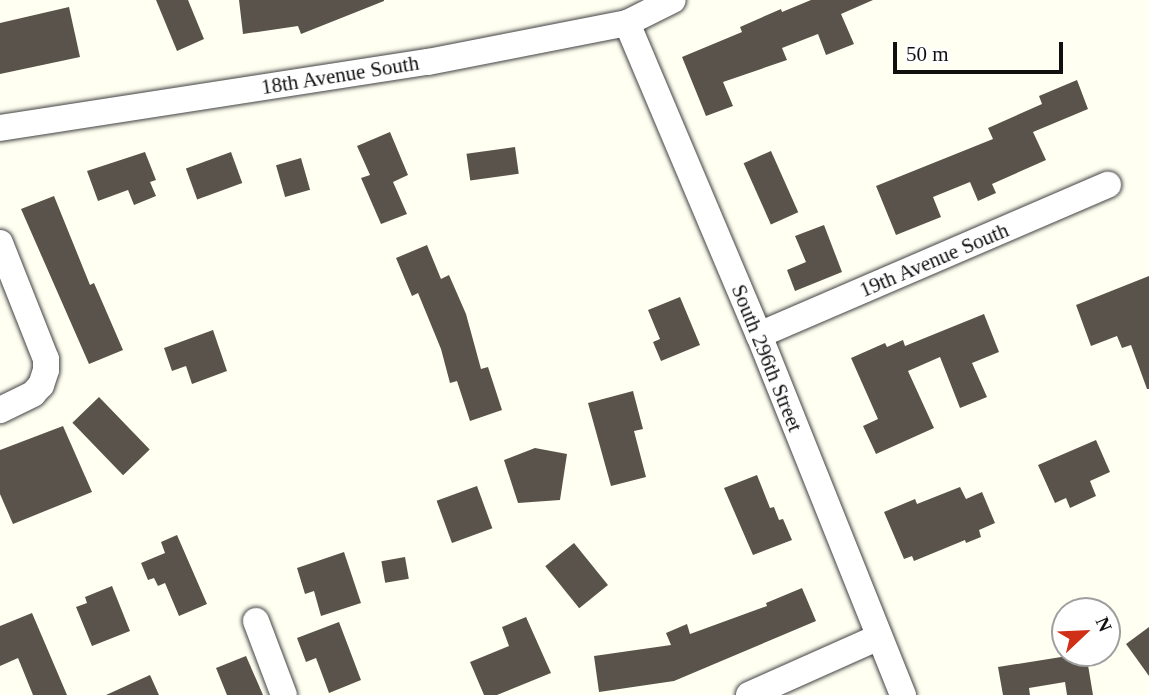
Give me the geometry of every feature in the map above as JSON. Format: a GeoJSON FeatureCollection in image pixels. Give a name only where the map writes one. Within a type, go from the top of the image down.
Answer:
{"type":"FeatureCollection","features":[{"type":"Feature","properties":{"kind":"street","name":"18th Avenue South"},"geometry":{"type":"LineString","coordinates":[[0,128],[428,62],[627,23],[673,0]]}},
{"type":"Feature","properties":{"kind":"street","name":"South 296th Street"},"geometry":{"type":"LineString","coordinates":[[627,23],[759,335],[903,695]]}},
{"type":"Feature","properties":{"kind":"street","name":"19th Avenue South"},"geometry":{"type":"LineString","coordinates":[[759,335],[1108,185]]}},
{"type":"Feature","properties":{"kind":"street"},"geometry":{"type":"LineString","coordinates":[[0,243],[46,359],[41,385],[33,394],[0,410]]}},
{"type":"Feature","properties":{"kind":"street"},"geometry":{"type":"LineString","coordinates":[[256,621],[284,695]]}},
{"type":"Feature","properties":{"kind":"street"},"geometry":{"type":"LineString","coordinates":[[749,695],[879,637]]}},
{"type":"Feature","properties":{"kind":"building"},"geometry":{"type":"Polygon","coordinates":[[[156,0],[188,0],[204,39],[177,51],[156,0]]]}},
{"type":"Feature","properties":{"kind":"building"},"geometry":{"type":"Polygon","coordinates":[[[239,0],[384,1],[301,34],[298,26],[243,34],[239,0]]]}},
{"type":"Feature","properties":{"kind":"building"},"geometry":{"type":"Polygon","coordinates":[[[811,0],[873,0],[841,14],[854,44],[826,55],[818,34],[782,48],[787,60],[723,82],[733,106],[706,116],[682,57],[742,32],[740,27],[781,9],[782,12],[811,0]]]}},
{"type":"Feature","properties":{"kind":"building"},"geometry":{"type":"Polygon","coordinates":[[[69,7],[80,57],[0,74],[0,23],[69,7]]]}},
{"type":"Feature","properties":{"kind":"building"},"geometry":{"type":"Polygon","coordinates":[[[1077,80],[1088,109],[1033,132],[1046,160],[992,184],[996,193],[978,201],[970,182],[933,197],[941,217],[896,235],[876,186],[993,139],[988,128],[1042,104],[1039,96],[1077,80]]]}},
{"type":"Feature","properties":{"kind":"building"},"geometry":{"type":"Polygon","coordinates":[[[390,132],[408,175],[393,182],[407,214],[381,224],[361,178],[370,175],[357,146],[390,132]]]}},
{"type":"Feature","properties":{"kind":"building"},"geometry":{"type":"Polygon","coordinates":[[[515,147],[519,174],[470,181],[466,154],[515,147]]]}},
{"type":"Feature","properties":{"kind":"building"},"geometry":{"type":"Polygon","coordinates":[[[771,151],[798,212],[771,224],[744,163],[771,151]]]}},
{"type":"Feature","properties":{"kind":"building"},"geometry":{"type":"Polygon","coordinates":[[[145,152],[156,180],[150,182],[156,196],[134,205],[128,190],[98,201],[87,171],[145,152]]]}},
{"type":"Feature","properties":{"kind":"building"},"geometry":{"type":"Polygon","coordinates":[[[231,152],[242,183],[197,199],[186,168],[231,152]]]}},
{"type":"Feature","properties":{"kind":"building"},"geometry":{"type":"Polygon","coordinates":[[[301,158],[310,190],[285,197],[276,165],[301,158]]]}},
{"type":"Feature","properties":{"kind":"building"},"geometry":{"type":"Polygon","coordinates":[[[54,196],[90,285],[94,283],[123,350],[89,364],[21,209],[54,196]]]}},
{"type":"Feature","properties":{"kind":"building"},"geometry":{"type":"Polygon","coordinates":[[[824,225],[842,272],[795,291],[787,270],[806,262],[795,236],[824,225]]]}},
{"type":"Feature","properties":{"kind":"building"},"geometry":{"type":"Polygon","coordinates":[[[427,245],[441,279],[449,275],[466,314],[481,369],[488,367],[502,410],[470,421],[457,381],[450,383],[441,349],[418,293],[412,296],[396,258],[427,245]]]}},
{"type":"Feature","properties":{"kind":"building"},"geometry":{"type":"Polygon","coordinates":[[[1149,276],[1147,389],[1131,345],[1122,348],[1117,336],[1091,346],[1076,305],[1149,276]]]}},
{"type":"Feature","properties":{"kind":"building"},"geometry":{"type":"Polygon","coordinates":[[[680,297],[700,345],[661,361],[653,342],[660,339],[648,310],[680,297]]]}},
{"type":"Feature","properties":{"kind":"building"},"geometry":{"type":"Polygon","coordinates":[[[984,314],[999,352],[972,363],[987,397],[960,408],[940,357],[908,371],[934,428],[876,454],[863,426],[878,419],[851,358],[885,343],[887,347],[903,340],[905,346],[984,314]]]}},
{"type":"Feature","properties":{"kind":"building"},"geometry":{"type":"Polygon","coordinates":[[[213,330],[227,371],[192,384],[186,366],[172,371],[164,348],[213,330]]]}},
{"type":"Feature","properties":{"kind":"building"},"geometry":{"type":"Polygon","coordinates":[[[633,391],[643,429],[634,431],[646,477],[611,486],[588,403],[633,391]]]}},
{"type":"Feature","properties":{"kind":"building"},"geometry":{"type":"Polygon","coordinates":[[[99,397],[150,450],[123,475],[72,423],[99,397]]]}},
{"type":"Feature","properties":{"kind":"building"},"geometry":{"type":"Polygon","coordinates":[[[63,426],[92,492],[13,524],[0,494],[0,450],[63,426]]]}},
{"type":"Feature","properties":{"kind":"building"},"geometry":{"type":"Polygon","coordinates":[[[1096,440],[1110,472],[1090,481],[1096,496],[1070,508],[1066,498],[1055,503],[1038,465],[1096,440]]]}},
{"type":"Feature","properties":{"kind":"building"},"geometry":{"type":"Polygon","coordinates":[[[535,448],[567,454],[560,500],[518,503],[504,460],[535,448]]]}},
{"type":"Feature","properties":{"kind":"building"},"geometry":{"type":"Polygon","coordinates":[[[757,475],[770,508],[774,507],[779,520],[783,519],[792,540],[753,555],[724,488],[757,475]]]}},
{"type":"Feature","properties":{"kind":"building"},"geometry":{"type":"Polygon","coordinates":[[[477,486],[492,528],[452,543],[437,501],[477,486]]]}},
{"type":"Feature","properties":{"kind":"building"},"geometry":{"type":"Polygon","coordinates":[[[960,487],[966,499],[982,492],[995,523],[979,530],[981,537],[966,543],[965,540],[914,561],[912,556],[904,559],[884,512],[915,499],[917,504],[960,487]]]}},
{"type":"Feature","properties":{"kind":"building"},"geometry":{"type":"Polygon","coordinates":[[[177,535],[207,604],[179,616],[165,583],[158,586],[154,578],[148,580],[141,563],[165,553],[161,542],[177,535]]]}},
{"type":"Feature","properties":{"kind":"building"},"geometry":{"type":"Polygon","coordinates":[[[574,543],[608,585],[579,608],[545,566],[574,543]]]}},
{"type":"Feature","properties":{"kind":"building"},"geometry":{"type":"Polygon","coordinates":[[[344,552],[361,603],[321,616],[314,591],[305,594],[297,568],[344,552]]]}},
{"type":"Feature","properties":{"kind":"building"},"geometry":{"type":"Polygon","coordinates":[[[405,557],[409,579],[385,583],[381,561],[405,557]]]}},
{"type":"Feature","properties":{"kind":"building"},"geometry":{"type":"Polygon","coordinates":[[[112,586],[130,631],[92,646],[76,607],[87,603],[85,597],[112,586]]]}},
{"type":"Feature","properties":{"kind":"building"},"geometry":{"type":"Polygon","coordinates":[[[802,588],[816,621],[674,681],[599,692],[594,656],[671,645],[666,633],[687,624],[690,634],[767,606],[766,603],[802,588]]]}},
{"type":"Feature","properties":{"kind":"building"},"geometry":{"type":"Polygon","coordinates":[[[32,613],[67,695],[33,695],[18,658],[0,666],[0,626],[32,613]]]}},
{"type":"Feature","properties":{"kind":"building"},"geometry":{"type":"Polygon","coordinates":[[[526,617],[551,673],[497,695],[484,695],[470,662],[509,646],[502,627],[526,617]]]}},
{"type":"Feature","properties":{"kind":"building"},"geometry":{"type":"Polygon","coordinates":[[[339,622],[361,680],[329,693],[316,658],[306,662],[297,638],[339,622]]]}},
{"type":"Feature","properties":{"kind":"building"},"geometry":{"type":"Polygon","coordinates":[[[1149,627],[1149,676],[1126,644],[1149,627]]]}},
{"type":"Feature","properties":{"kind":"building"},"geometry":{"type":"Polygon","coordinates":[[[246,656],[263,695],[227,695],[216,668],[246,656]]]}},
{"type":"Feature","properties":{"kind":"building"},"geometry":{"type":"Polygon","coordinates":[[[1051,659],[1051,667],[1088,667],[1093,695],[1067,695],[1065,682],[1029,688],[1030,695],[1003,695],[998,667],[1051,659]]]}},
{"type":"Feature","properties":{"kind":"building"},"geometry":{"type":"Polygon","coordinates":[[[150,675],[159,695],[106,695],[150,675]]]}}]}
